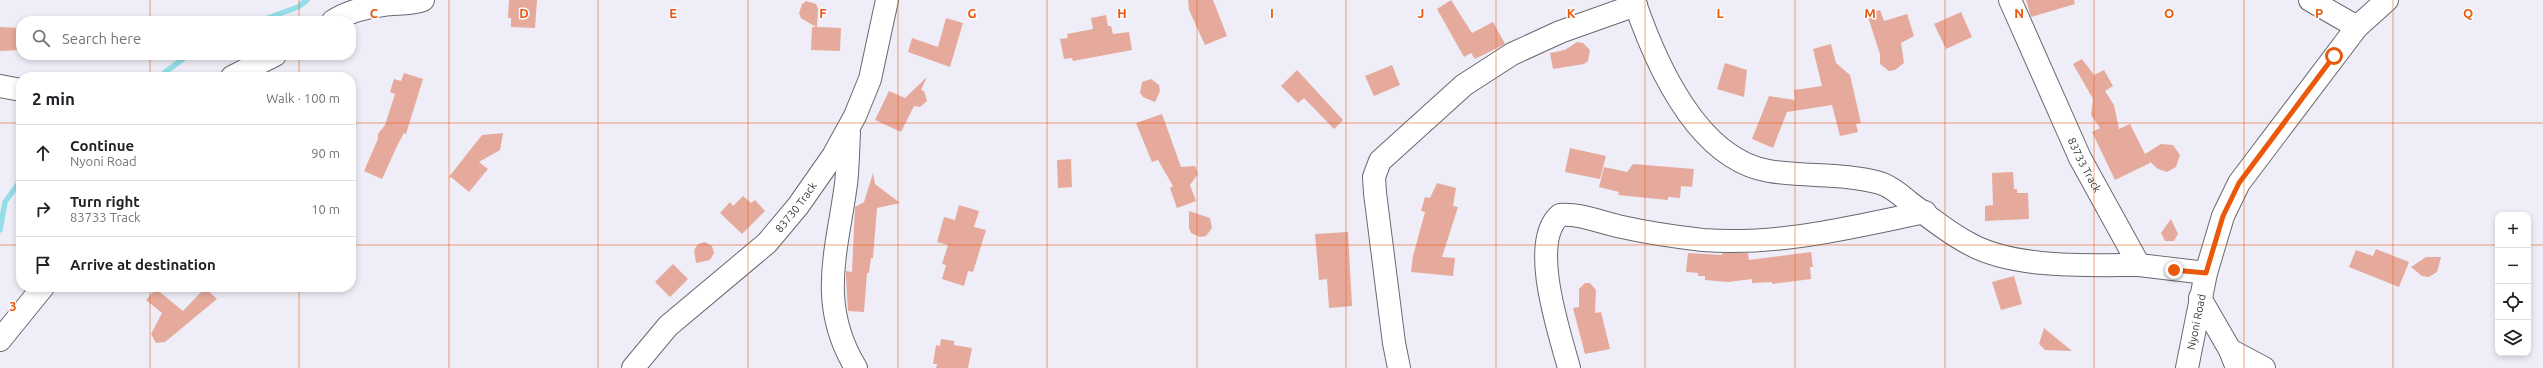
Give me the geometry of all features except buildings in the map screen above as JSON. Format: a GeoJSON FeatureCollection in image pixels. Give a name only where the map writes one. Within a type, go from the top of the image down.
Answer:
{"type":"FeatureCollection","features":[{"type":"Feature","properties":{"kind":"street"},"geometry":{"type":"LineString","coordinates":[[340,16],[383,5],[416,3],[423,0]]}},
{"type":"Feature","properties":{"kind":"street","name":"83730 Track"},"geometry":{"type":"LineString","coordinates":[[636,366],[668,326],[767,243],[802,200],[833,156],[849,127],[870,79],[887,0]]}},
{"type":"Feature","properties":{"kind":"street","name":"83733 Track"},"geometry":{"type":"LineString","coordinates":[[2010,0],[2080,158],[2139,265]]}},
{"type":"Feature","properties":{"kind":"street"},"geometry":{"type":"LineString","coordinates":[[2310,0],[2357,27]]}},
{"type":"Feature","properties":{"kind":"street","name":"Nyoni Road"},"geometry":{"type":"LineString","coordinates":[[2187,368],[2206,273],[2223,216],[2239,183],[2357,27],[2387,0]]}},
{"type":"Feature","properties":{"kind":"street"},"geometry":{"type":"LineString","coordinates":[[1400,368],[1394,343],[1375,193],[1374,177],[1380,161],[1464,85],[1506,58],[1560,32],[1635,3],[1646,33],[1682,102],[1708,136],[1734,159],[1746,165],[1767,171],[1881,184],[1925,212],[1952,233],[1984,251],[2043,262],[2139,265],[2206,273]]}},
{"type":"Feature","properties":{"kind":"street"},"geometry":{"type":"LineString","coordinates":[[242,72],[265,60]]}},
{"type":"Feature","properties":{"kind":"street"},"geometry":{"type":"LineString","coordinates":[[0,86],[16,89]]}},
{"type":"Feature","properties":{"kind":"street"},"geometry":{"type":"LineString","coordinates":[[849,127],[846,184],[831,282],[838,321],[846,347],[856,368]]}},
{"type":"Feature","properties":{"kind":"street"},"geometry":{"type":"LineString","coordinates":[[1570,368],[1547,272],[1548,237],[1555,219],[1560,215],[1580,217],[1659,234],[1704,240],[1748,241],[1814,235],[1925,212]]}},
{"type":"Feature","properties":{"kind":"street"},"geometry":{"type":"LineString","coordinates":[[0,340],[39,292]]}},
{"type":"Feature","properties":{"kind":"street"},"geometry":{"type":"LineString","coordinates":[[2200,298],[2233,359],[2264,368]]}},
{"type":"Feature","properties":{"kind":"waterway"},"geometry":{"type":"LineString","coordinates":[[274,16],[298,7],[307,0]]}},
{"type":"Feature","properties":{"kind":"waterway"},"geometry":{"type":"LineString","coordinates":[[166,72],[181,60]]}},
{"type":"Feature","properties":{"kind":"waterway"},"geometry":{"type":"LineString","coordinates":[[0,230],[5,202],[16,187]]}},
{"type":"Feature","properties":{"kind":"route"},"geometry":{"type":"LineString","coordinates":[[2174,270],[2206,273],[2223,216],[2239,183],[2254,160],[2334,56]]}}]}
